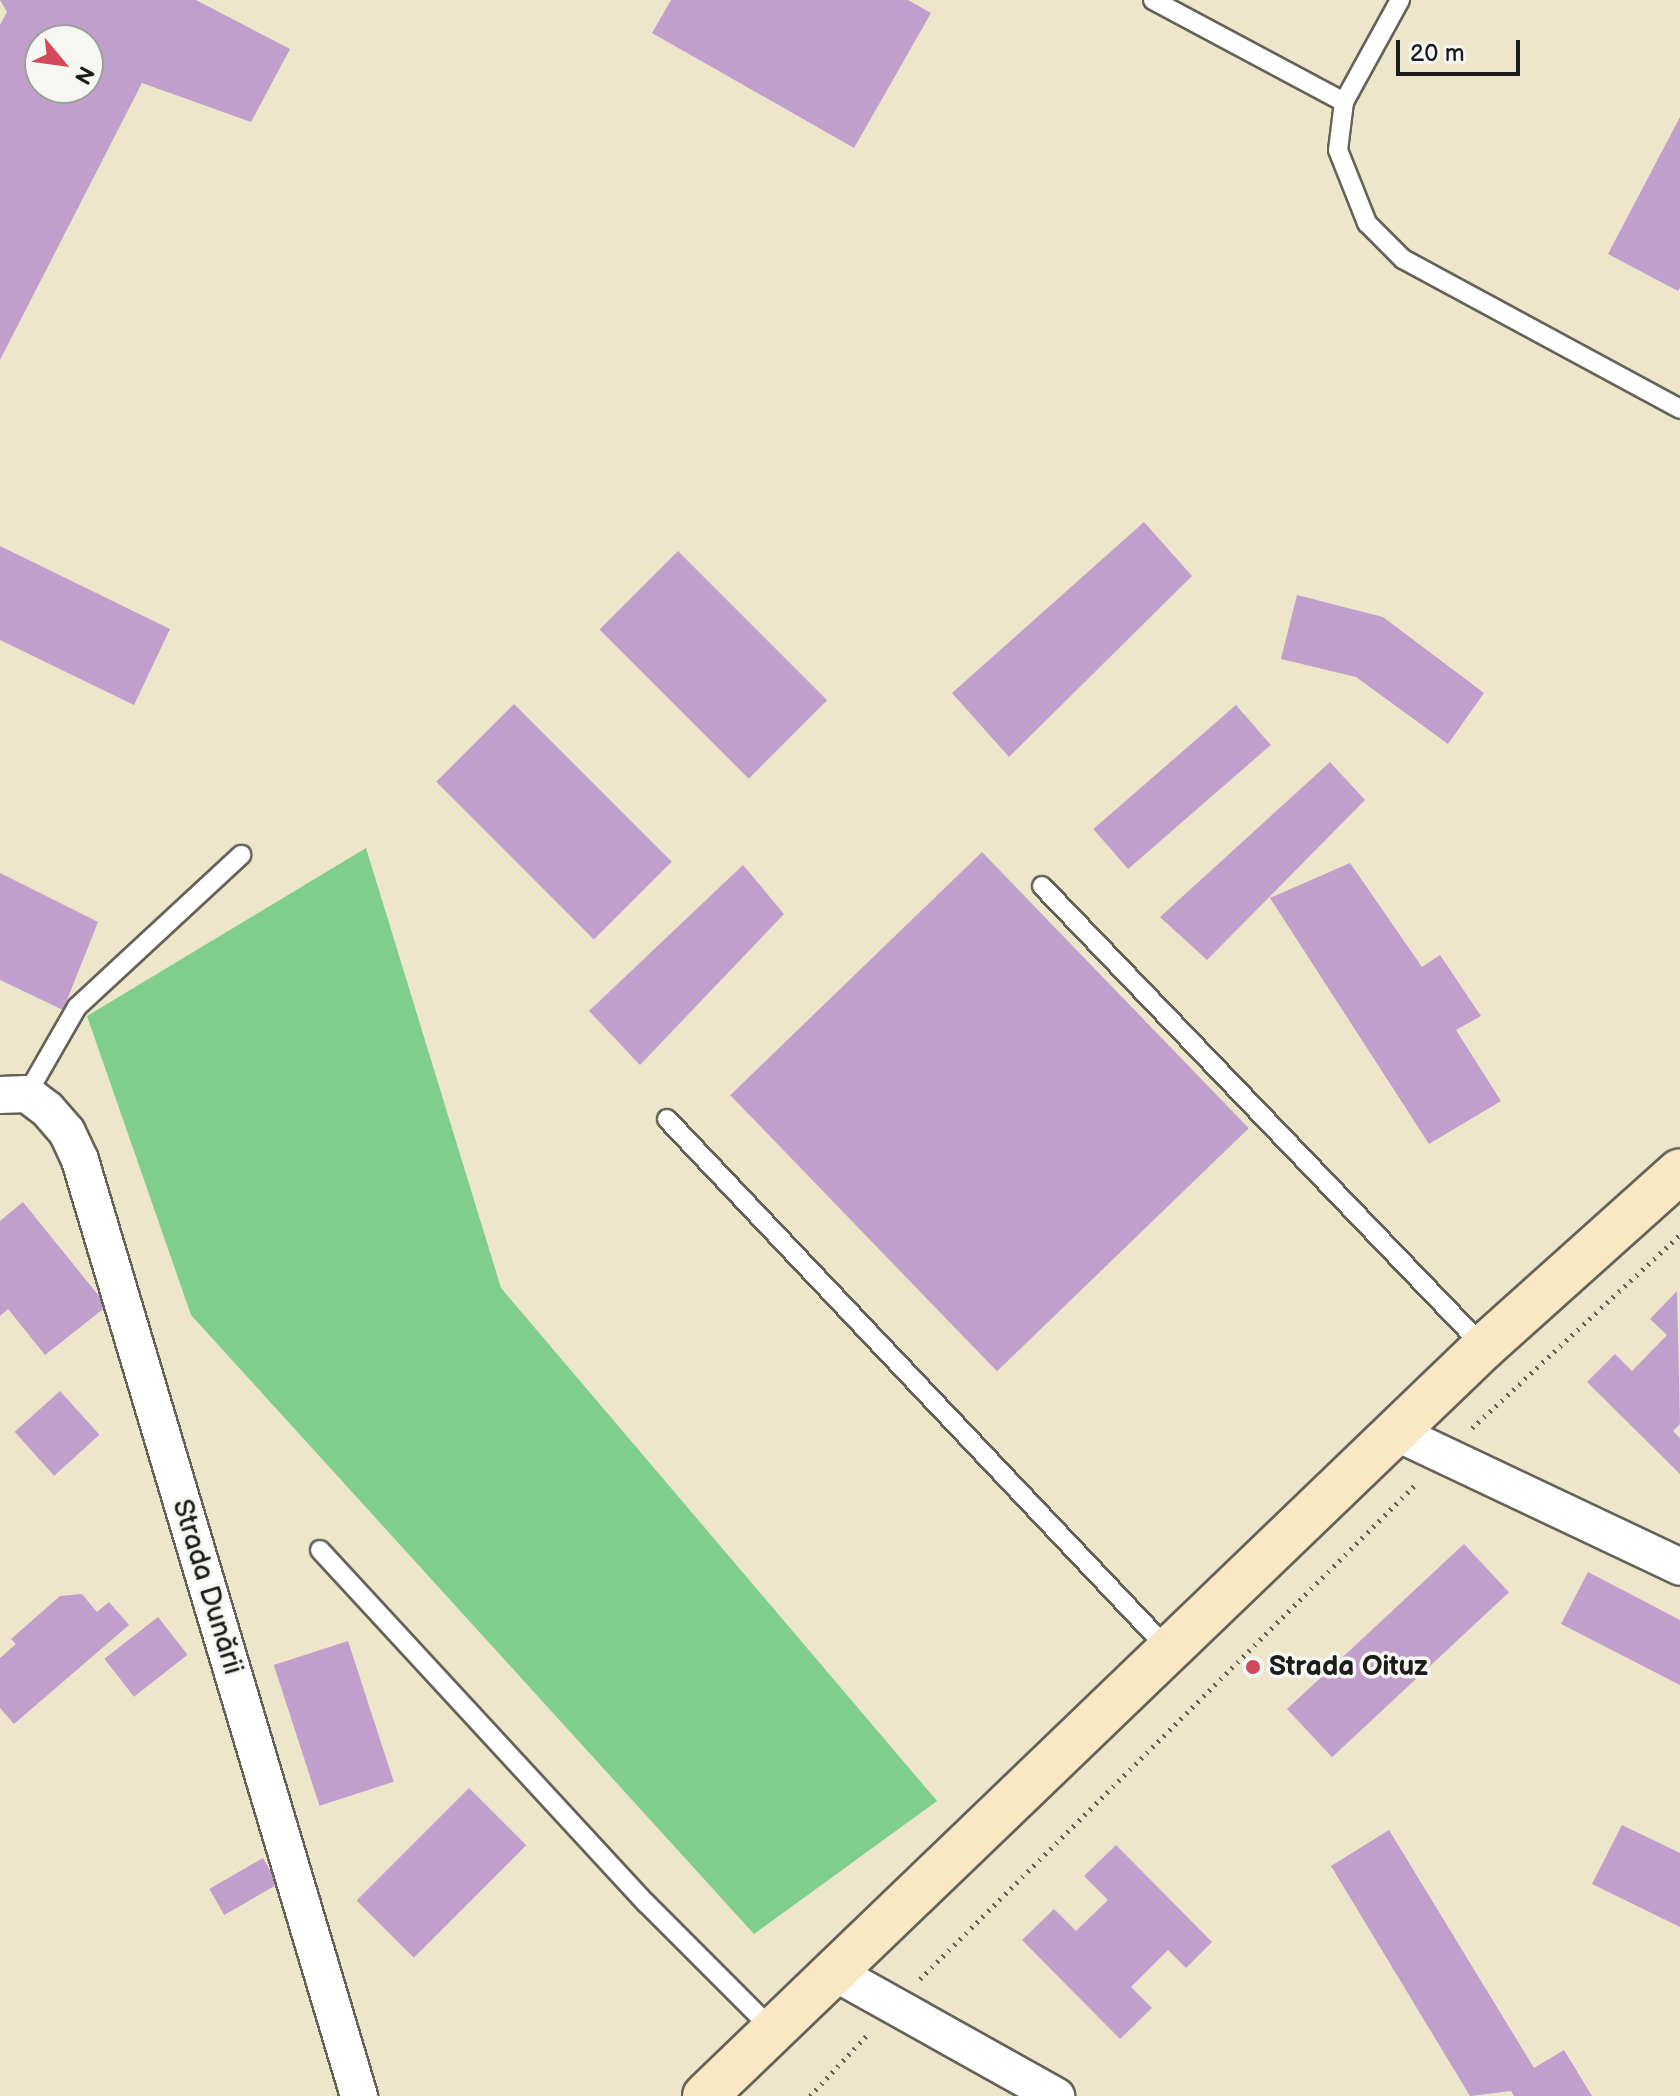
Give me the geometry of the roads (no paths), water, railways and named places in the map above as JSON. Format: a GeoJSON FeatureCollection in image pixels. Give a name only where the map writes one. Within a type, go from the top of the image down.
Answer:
{"type":"FeatureCollection","features":[{"type":"Feature","properties":{"kind":"street","name":"Strada Dunării"},"geometry":{"type":"LineString","coordinates":[[14,1095],[67,1132],[80,1160],[359,2096]]}},
{"type":"Feature","properties":{"kind":"street"},"geometry":{"type":"LineString","coordinates":[[705,2096],[771,2028],[1484,1347],[1680,1171]]}},
{"type":"Feature","properties":{"kind":"street"},"geometry":{"type":"LineString","coordinates":[[1395,1432],[1680,1567]]}},
{"type":"Feature","properties":{"kind":"street"},"geometry":{"type":"LineString","coordinates":[[832,1971],[1056,2096]]}},
{"type":"Feature","properties":{"kind":"lane"},"geometry":{"type":"LineString","coordinates":[[1153,0],[1344,102]]}},
{"type":"Feature","properties":{"kind":"lane"},"geometry":{"type":"LineString","coordinates":[[1400,0],[1344,102],[1338,150],[1367,223],[1403,259],[1680,409]]}},
{"type":"Feature","properties":{"kind":"lane"},"geometry":{"type":"LineString","coordinates":[[14,1095],[77,1007],[241,855]]}},
{"type":"Feature","properties":{"kind":"lane"},"geometry":{"type":"LineString","coordinates":[[1042,886],[1484,1347]]}},
{"type":"Feature","properties":{"kind":"lane"},"geometry":{"type":"LineString","coordinates":[[667,1119],[1168,1649]]}},
{"type":"Feature","properties":{"kind":"lane"},"geometry":{"type":"LineString","coordinates":[[320,1550],[646,1903],[771,2028]]}},
{"type":"Feature","properties":{"kind":"place","name":"Strada Oituz"},"geometry":{"type":"Point","coordinates":[1253,1667]}}]}
